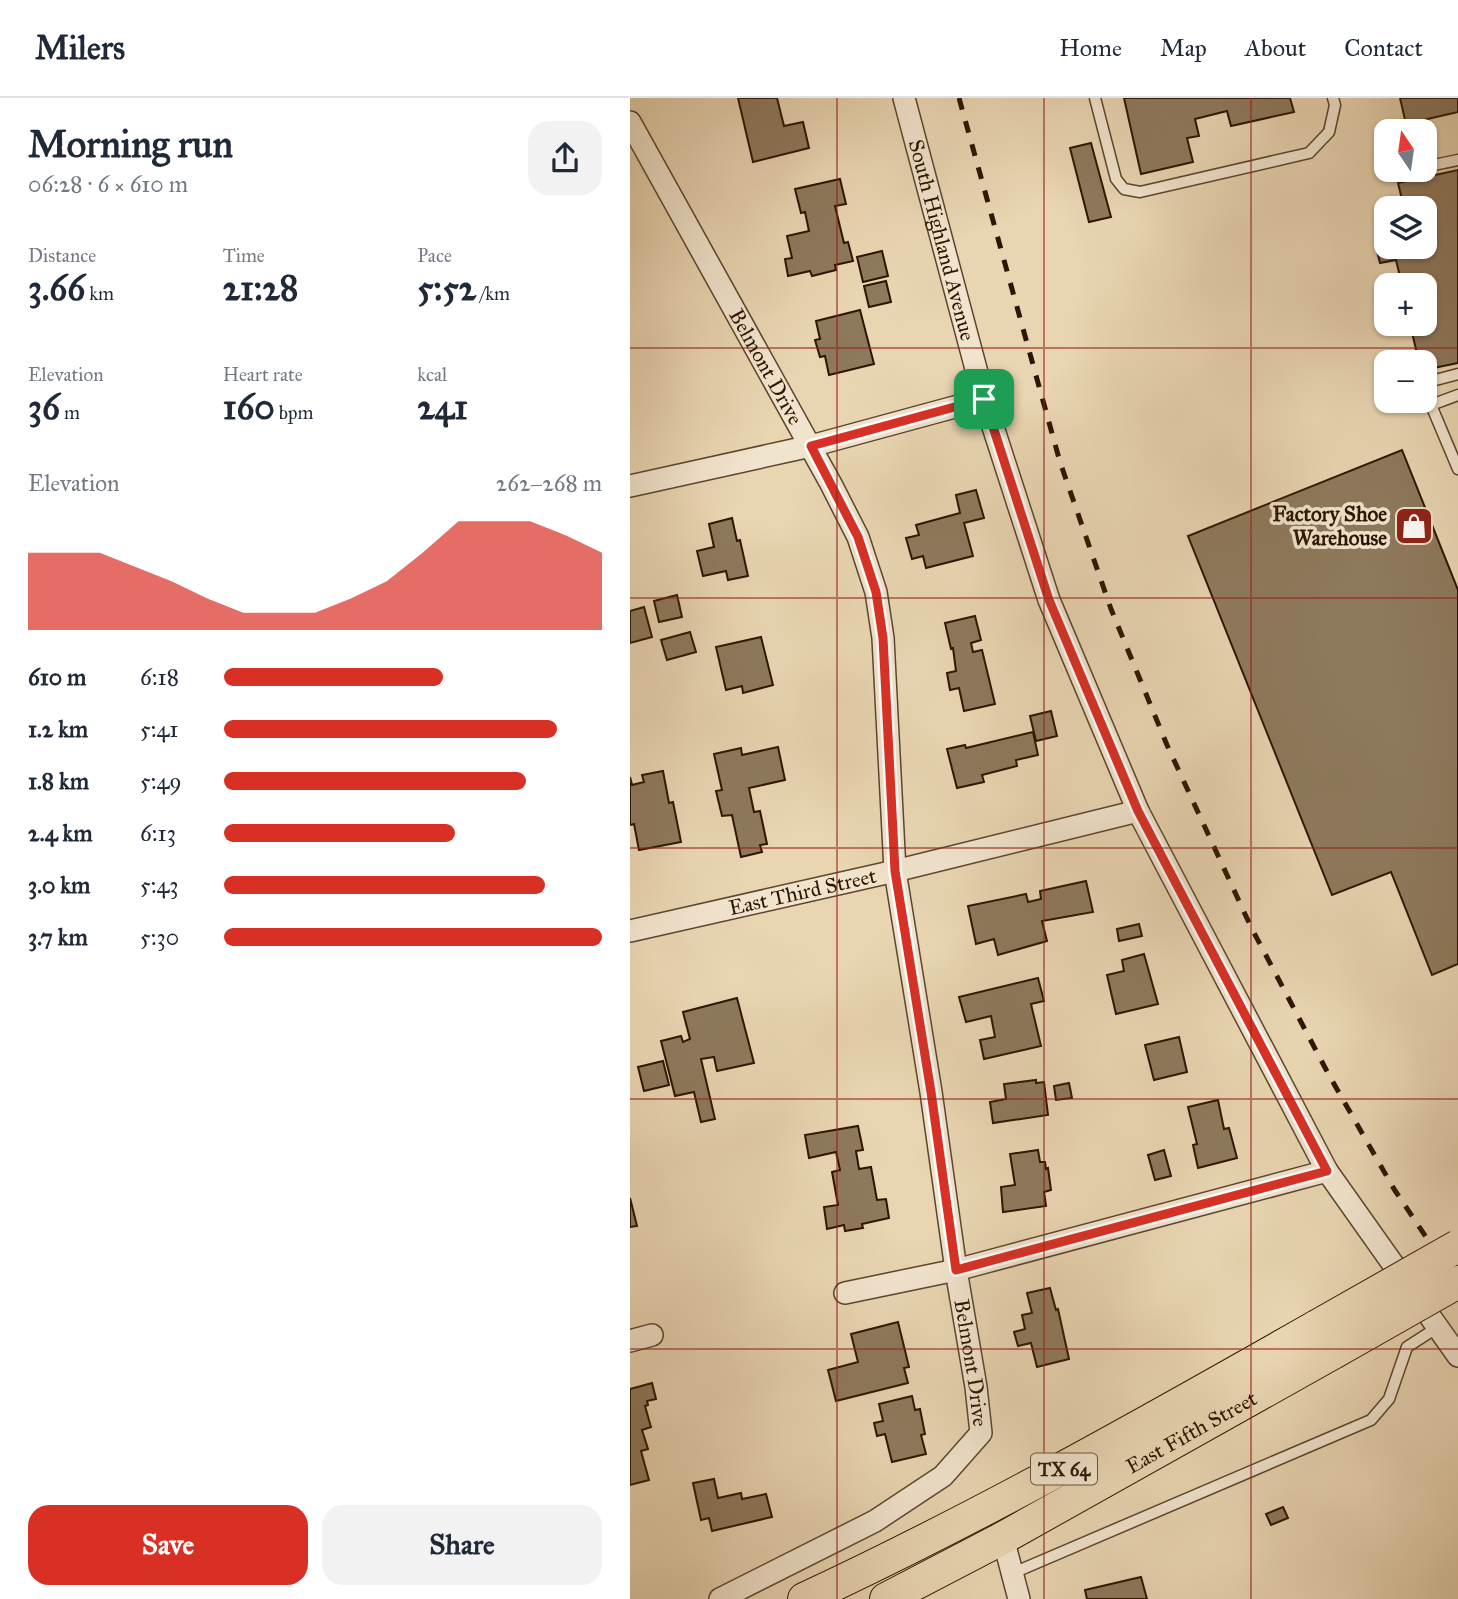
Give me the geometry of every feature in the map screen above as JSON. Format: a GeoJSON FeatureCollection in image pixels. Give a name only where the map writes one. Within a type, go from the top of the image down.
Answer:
{"type":"FeatureCollection","features":[{"type":"Feature","properties":{"kind":"main road","name":"East Fifth Street"},"geometry":{"type":"LineString","coordinates":[[804,1599],[933,1538],[1049,1476],[1458,1246]]}},
{"type":"Feature","properties":{"kind":"main road","name":"East Fifth Street"},"geometry":{"type":"LineString","coordinates":[[886,1599],[1003,1538],[1458,1282]]}},
{"type":"Feature","properties":{"kind":"street","name":"South Highland Avenue"},"geometry":{"type":"LineString","coordinates":[[904,98],[984,399],[1049,600],[1138,811],[1327,1171],[1458,1356]]}},
{"type":"Feature","properties":{"kind":"street","name":"Belmont Drive"},"geometry":{"type":"LineString","coordinates":[[630,122],[811,446],[858,537],[876,592],[883,638],[895,871],[931,1092],[981,1433],[943,1476],[875,1521],[720,1599]]}},
{"type":"Feature","properties":{"kind":"street"},"geometry":{"type":"LineString","coordinates":[[630,486],[811,446],[984,399]]}},
{"type":"Feature","properties":{"kind":"street","name":"East Third Street"},"geometry":{"type":"LineString","coordinates":[[630,931],[895,871],[1138,811]]}},
{"type":"Feature","properties":{"kind":"street"},"geometry":{"type":"LineString","coordinates":[[845,1293],[956,1270],[1327,1171]]}},
{"type":"Feature","properties":{"kind":"street"},"geometry":{"type":"LineString","coordinates":[[630,1340],[652,1335]]}},
{"type":"Feature","properties":{"kind":"street"},"geometry":{"type":"LineString","coordinates":[[1003,1538],[1019,1599]]}},
{"type":"Feature","properties":{"kind":"lane"},"geometry":{"type":"LineString","coordinates":[[1095,98],[1116,179],[1124,189],[1140,192],[1309,153],[1329,132],[1335,105],[1333,98]]}},
{"type":"Feature","properties":{"kind":"lane"},"geometry":{"type":"LineString","coordinates":[[1437,164],[1458,160]]}},
{"type":"Feature","properties":{"kind":"lane"},"geometry":{"type":"LineString","coordinates":[[1437,380],[1458,374]]}},
{"type":"Feature","properties":{"kind":"lane"},"geometry":{"type":"LineString","coordinates":[[1458,395],[1431,405],[1458,469]]}},
{"type":"Feature","properties":{"kind":"lane"},"geometry":{"type":"LineString","coordinates":[[1013,1573],[1371,1420],[1389,1399],[1406,1347],[1438,1327]]}},
{"type":"Feature","properties":{"kind":"building"},"geometry":{"type":"Polygon","coordinates":[[[738,98],[777,98],[784,126],[803,122],[809,148],[753,162],[738,98]]]}},
{"type":"Feature","properties":{"kind":"building"},"geometry":{"type":"Polygon","coordinates":[[[1124,98],[1290,98],[1294,112],[1231,126],[1227,111],[1195,119],[1199,136],[1187,138],[1193,162],[1141,174],[1124,98]]]}},
{"type":"Feature","properties":{"kind":"building"},"geometry":{"type":"Polygon","coordinates":[[[1400,98],[1458,98],[1458,112],[1428,119],[1405,119],[1400,98]]]}},
{"type":"Feature","properties":{"kind":"building"},"geometry":{"type":"Polygon","coordinates":[[[1091,143],[1111,217],[1089,222],[1070,148],[1091,143]]]}},
{"type":"Feature","properties":{"kind":"building"},"geometry":{"type":"Polygon","coordinates":[[[1458,170],[1458,363],[1437,367],[1437,350],[1416,350],[1413,336],[1437,336],[1437,273],[1399,273],[1396,260],[1380,263],[1379,259],[1437,259],[1437,196],[1401,196],[1398,183],[1437,182],[1437,175],[1458,170]]]}},
{"type":"Feature","properties":{"kind":"building"},"geometry":{"type":"Polygon","coordinates":[[[840,179],[846,204],[835,206],[844,243],[848,242],[853,261],[835,265],[836,270],[812,276],[810,271],[788,276],[785,259],[792,258],[787,236],[809,231],[805,212],[801,213],[795,189],[840,179]]]}},
{"type":"Feature","properties":{"kind":"building"},"geometry":{"type":"Polygon","coordinates":[[[882,251],[888,276],[863,282],[857,257],[882,251]]]}},
{"type":"Feature","properties":{"kind":"building"},"geometry":{"type":"Polygon","coordinates":[[[886,281],[891,302],[869,307],[864,286],[886,281]]]}},
{"type":"Feature","properties":{"kind":"building"},"geometry":{"type":"Polygon","coordinates":[[[860,310],[874,364],[829,375],[825,356],[820,357],[815,340],[820,339],[816,321],[860,310]]]}},
{"type":"Feature","properties":{"kind":"building"},"geometry":{"type":"Polygon","coordinates":[[[1402,450],[1458,590],[1458,964],[1432,975],[1391,872],[1332,895],[1188,536],[1402,450]]]}},
{"type":"Feature","properties":{"kind":"building"},"geometry":{"type":"Polygon","coordinates":[[[976,490],[984,518],[964,523],[973,556],[926,568],[923,556],[912,559],[906,538],[919,535],[916,525],[960,513],[956,495],[976,490]]]}},
{"type":"Feature","properties":{"kind":"building"},"geometry":{"type":"Polygon","coordinates":[[[732,518],[748,576],[728,580],[726,571],[703,576],[697,551],[714,547],[709,524],[732,518]]]}},
{"type":"Feature","properties":{"kind":"building"},"geometry":{"type":"Polygon","coordinates":[[[677,595],[682,617],[659,622],[654,601],[677,595]]]}},
{"type":"Feature","properties":{"kind":"building"},"geometry":{"type":"Polygon","coordinates":[[[644,607],[652,637],[630,643],[630,611],[644,607]]]}},
{"type":"Feature","properties":{"kind":"building"},"geometry":{"type":"Polygon","coordinates":[[[975,616],[981,640],[971,643],[973,652],[982,650],[995,704],[964,711],[959,688],[950,690],[947,673],[956,671],[953,648],[951,649],[945,623],[975,616]]]}},
{"type":"Feature","properties":{"kind":"building"},"geometry":{"type":"Polygon","coordinates":[[[690,632],[696,652],[667,660],[661,640],[690,632]]]}},
{"type":"Feature","properties":{"kind":"building"},"geometry":{"type":"Polygon","coordinates":[[[761,637],[773,685],[743,693],[742,686],[726,690],[716,647],[761,637]]]}},
{"type":"Feature","properties":{"kind":"building"},"geometry":{"type":"Polygon","coordinates":[[[1051,711],[1057,736],[1036,741],[1030,716],[1051,711]]]}},
{"type":"Feature","properties":{"kind":"building"},"geometry":{"type":"Polygon","coordinates":[[[1033,732],[1038,755],[1016,760],[1017,766],[982,775],[984,782],[957,788],[947,749],[965,745],[966,748],[1033,732]]]}},
{"type":"Feature","properties":{"kind":"building"},"geometry":{"type":"Polygon","coordinates":[[[778,747],[785,780],[749,788],[754,812],[760,811],[767,844],[760,845],[762,852],[741,857],[732,815],[722,816],[716,791],[722,790],[714,754],[741,748],[742,755],[778,747]]]}},
{"type":"Feature","properties":{"kind":"building"},"geometry":{"type":"Polygon","coordinates":[[[663,771],[681,842],[639,850],[634,824],[630,825],[630,777],[632,785],[644,782],[642,775],[663,771]]]}},
{"type":"Feature","properties":{"kind":"building"},"geometry":{"type":"Polygon","coordinates":[[[1086,881],[1093,912],[1042,921],[1047,941],[998,955],[994,939],[976,944],[968,906],[1026,894],[1028,902],[1041,899],[1040,891],[1086,881]]]}},
{"type":"Feature","properties":{"kind":"building"},"geometry":{"type":"Polygon","coordinates":[[[1139,924],[1142,936],[1119,941],[1117,929],[1139,924]]]}},
{"type":"Feature","properties":{"kind":"building"},"geometry":{"type":"Polygon","coordinates":[[[1144,954],[1158,1004],[1116,1014],[1107,975],[1124,971],[1122,960],[1144,954]]]}},
{"type":"Feature","properties":{"kind":"building"},"geometry":{"type":"Polygon","coordinates":[[[1038,978],[1044,1001],[1031,1004],[1041,1046],[984,1059],[980,1040],[995,1037],[991,1016],[966,1022],[959,997],[1038,978]]]}},
{"type":"Feature","properties":{"kind":"building"},"geometry":{"type":"Polygon","coordinates":[[[737,998],[754,1063],[717,1071],[714,1057],[701,1059],[715,1119],[701,1122],[694,1092],[675,1096],[661,1041],[681,1036],[683,1042],[690,1039],[683,1012],[737,998]]]}},
{"type":"Feature","properties":{"kind":"building"},"geometry":{"type":"Polygon","coordinates":[[[1179,1037],[1187,1072],[1154,1080],[1145,1045],[1179,1037]]]}},
{"type":"Feature","properties":{"kind":"building"},"geometry":{"type":"Polygon","coordinates":[[[663,1061],[669,1085],[644,1091],[638,1067],[663,1061]]]}},
{"type":"Feature","properties":{"kind":"building"},"geometry":{"type":"Polygon","coordinates":[[[1036,1080],[1036,1083],[1044,1082],[1048,1115],[993,1123],[990,1102],[1006,1099],[1004,1084],[1036,1080]]]}},
{"type":"Feature","properties":{"kind":"building"},"geometry":{"type":"Polygon","coordinates":[[[1069,1083],[1072,1098],[1056,1100],[1054,1086],[1069,1083]]]}},
{"type":"Feature","properties":{"kind":"building"},"geometry":{"type":"Polygon","coordinates":[[[1218,1100],[1224,1129],[1229,1128],[1237,1158],[1198,1168],[1193,1145],[1197,1144],[1188,1107],[1218,1100]]]}},
{"type":"Feature","properties":{"kind":"building"},"geometry":{"type":"Polygon","coordinates":[[[858,1126],[863,1150],[856,1151],[859,1169],[871,1167],[877,1200],[886,1199],[889,1218],[862,1224],[863,1228],[845,1231],[844,1225],[827,1229],[824,1207],[838,1205],[832,1172],[840,1170],[836,1152],[809,1158],[805,1135],[858,1126]]]}},
{"type":"Feature","properties":{"kind":"building"},"geometry":{"type":"Polygon","coordinates":[[[1038,1150],[1040,1162],[1045,1162],[1046,1169],[1048,1168],[1051,1190],[1044,1192],[1046,1206],[1003,1212],[1001,1187],[1015,1185],[1010,1154],[1038,1150]]]}},
{"type":"Feature","properties":{"kind":"building"},"geometry":{"type":"Polygon","coordinates":[[[1164,1150],[1171,1176],[1155,1180],[1148,1155],[1164,1150]]]}},
{"type":"Feature","properties":{"kind":"building"},"geometry":{"type":"Polygon","coordinates":[[[630,1198],[637,1226],[630,1227],[630,1198]]]}},
{"type":"Feature","properties":{"kind":"building"},"geometry":{"type":"Polygon","coordinates":[[[1050,1288],[1056,1310],[1058,1309],[1069,1359],[1037,1367],[1031,1343],[1018,1346],[1014,1332],[1025,1329],[1022,1315],[1032,1313],[1027,1293],[1050,1288]]]}},
{"type":"Feature","properties":{"kind":"building"},"geometry":{"type":"Polygon","coordinates":[[[898,1322],[909,1367],[904,1368],[908,1383],[836,1401],[828,1370],[858,1362],[851,1334],[898,1322]]]}},
{"type":"Feature","properties":{"kind":"building"},"geometry":{"type":"Polygon","coordinates":[[[652,1383],[656,1399],[647,1401],[648,1405],[645,1406],[651,1427],[642,1430],[648,1449],[641,1451],[649,1480],[630,1485],[630,1389],[652,1383]]]}},
{"type":"Feature","properties":{"kind":"building"},"geometry":{"type":"Polygon","coordinates":[[[912,1396],[915,1410],[920,1409],[925,1434],[921,1435],[926,1454],[892,1462],[885,1434],[877,1436],[874,1423],[883,1421],[879,1404],[912,1396]]]}},
{"type":"Feature","properties":{"kind":"building"},"geometry":{"type":"Polygon","coordinates":[[[714,1479],[718,1498],[741,1493],[742,1499],[766,1494],[772,1517],[712,1531],[709,1518],[701,1520],[693,1483],[714,1479]]]}},
{"type":"Feature","properties":{"kind":"building"},"geometry":{"type":"Polygon","coordinates":[[[1283,1507],[1288,1518],[1271,1525],[1266,1514],[1283,1507]]]}},
{"type":"Feature","properties":{"kind":"building"},"geometry":{"type":"Polygon","coordinates":[[[1141,1577],[1147,1599],[1087,1599],[1085,1590],[1141,1577]]]}},
{"type":"Feature","properties":{"kind":"railway"},"geometry":{"type":"LineString","coordinates":[[959,98],[1060,462],[1111,609],[1167,745],[1251,927],[1330,1077],[1394,1189],[1458,1285]]}},
{"type":"Feature","properties":{"kind":"place","name":"Factory Shoe Warehouse"},"geometry":{"type":"Point","coordinates":[1414,526]}},
{"type":"Feature","properties":{"kind":"route"},"geometry":{"type":"LineString","coordinates":[[984,399],[1049,600],[1138,811],[1327,1171],[956,1270],[931,1092],[895,871],[883,638],[876,592],[858,537],[811,446],[984,399]]}}]}
